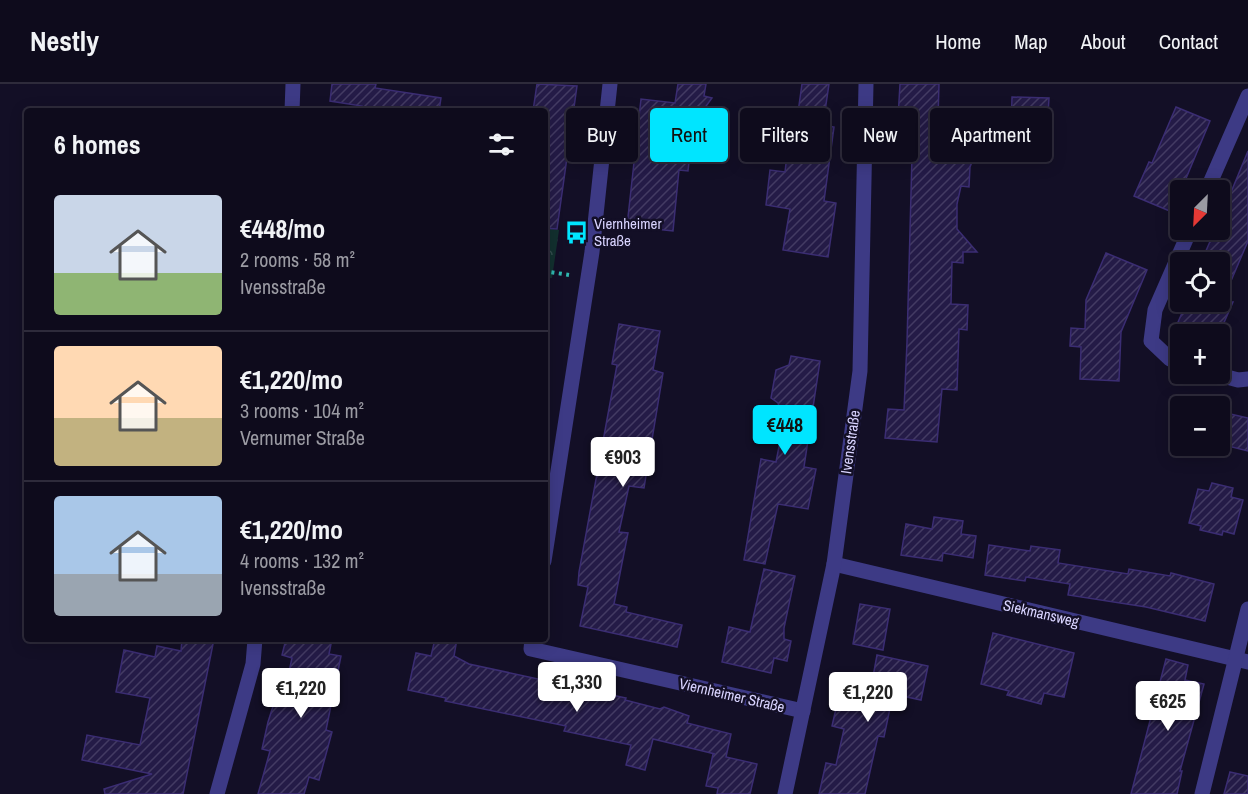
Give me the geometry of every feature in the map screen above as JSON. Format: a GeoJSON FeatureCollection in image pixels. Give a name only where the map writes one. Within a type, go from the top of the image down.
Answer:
{"type":"FeatureCollection","features":[{"type":"Feature","properties":{"kind":"street"},"geometry":{"type":"LineString","coordinates":[[292,108],[293,84]]}},
{"type":"Feature","properties":{"kind":"street"},"geometry":{"type":"LineString","coordinates":[[548,535],[592,252],[610,84]]}},
{"type":"Feature","properties":{"kind":"street","name":"Ivensstraße"},"geometry":{"type":"LineString","coordinates":[[785,794],[834,564],[860,371],[866,84]]}},
{"type":"Feature","properties":{"kind":"street"},"geometry":{"type":"LineString","coordinates":[[1211,180],[1248,96]]}},
{"type":"Feature","properties":{"kind":"street"},"geometry":{"type":"LineString","coordinates":[[1170,359],[1151,341],[1155,310],[1186,240]]}},
{"type":"Feature","properties":{"kind":"street"},"geometry":{"type":"LineString","coordinates":[[1230,378],[1248,379]]}},
{"type":"Feature","properties":{"kind":"street","name":"Siekmansweg"},"geometry":{"type":"LineString","coordinates":[[834,564],[1243,661]]}},
{"type":"Feature","properties":{"kind":"street"},"geometry":{"type":"LineString","coordinates":[[1202,794],[1243,661],[1248,609]]}},
{"type":"Feature","properties":{"kind":"street"},"geometry":{"type":"LineString","coordinates":[[217,794],[253,664],[255,642]]}},
{"type":"Feature","properties":{"kind":"street","name":"Viernheimer Straße"},"geometry":{"type":"LineString","coordinates":[[532,642],[531,649],[803,711]]}},
{"type":"Feature","properties":{"kind":"green space"},"geometry":{"type":"Polygon","coordinates":[[[548,228],[559,230],[552,278],[548,277],[548,228]]]}},
{"type":"Feature","properties":{"kind":"building"},"geometry":{"type":"Polygon","coordinates":[[[332,84],[376,84],[375,88],[441,98],[439,108],[362,108],[362,106],[330,101],[332,84]]]}},
{"type":"Feature","properties":{"kind":"building"},"geometry":{"type":"Polygon","coordinates":[[[537,84],[577,86],[574,108],[566,108],[566,162],[557,229],[548,228],[548,108],[533,108],[537,84]]]}},
{"type":"Feature","properties":{"kind":"building"},"geometry":{"type":"Polygon","coordinates":[[[678,84],[706,84],[704,96],[712,98],[705,108],[650,108],[650,162],[689,162],[688,171],[679,170],[673,231],[627,226],[634,162],[638,162],[641,99],[675,103],[678,84]]]}},
{"type":"Feature","properties":{"kind":"building"},"geometry":{"type":"Polygon","coordinates":[[[802,84],[829,84],[825,108],[799,108],[802,84]]]}},
{"type":"Feature","properties":{"kind":"building"},"geometry":{"type":"Polygon","coordinates":[[[900,84],[939,84],[938,108],[930,108],[930,162],[972,162],[969,187],[961,186],[957,204],[957,229],[977,252],[963,252],[963,263],[952,262],[951,304],[968,305],[967,330],[959,329],[957,390],[942,389],[937,442],[885,438],[888,409],[904,410],[912,162],[918,162],[918,108],[899,108],[900,84]]]}},
{"type":"Feature","properties":{"kind":"building"},"geometry":{"type":"Polygon","coordinates":[[[1012,97],[1049,98],[1048,108],[1012,108],[1012,97]]]}},
{"type":"Feature","properties":{"kind":"building"},"geometry":{"type":"Polygon","coordinates":[[[1176,107],[1210,121],[1185,180],[1170,180],[1170,211],[1134,196],[1149,162],[1152,163],[1176,107]]]}},
{"type":"Feature","properties":{"kind":"building"},"geometry":{"type":"Polygon","coordinates":[[[830,126],[834,127],[830,157],[830,126]]]}},
{"type":"Feature","properties":{"kind":"building"},"geometry":{"type":"Polygon","coordinates":[[[1248,151],[1248,241],[1230,283],[1230,252],[1205,252],[1211,240],[1230,240],[1230,195],[1248,151]]]}},
{"type":"Feature","properties":{"kind":"building"},"geometry":{"type":"Polygon","coordinates":[[[786,162],[829,162],[824,201],[836,203],[828,257],[783,250],[790,209],[766,205],[770,170],[785,172],[786,162]]]}},
{"type":"Feature","properties":{"kind":"building"},"geometry":{"type":"Polygon","coordinates":[[[1106,253],[1147,270],[1121,332],[1119,381],[1080,379],[1081,347],[1070,346],[1071,328],[1085,329],[1086,300],[1106,253]]]}},
{"type":"Feature","properties":{"kind":"building"},"geometry":{"type":"Polygon","coordinates":[[[1229,312],[1223,324],[1183,324],[1178,322],[1182,313],[1229,312]]]}},
{"type":"Feature","properties":{"kind":"building"},"geometry":{"type":"Polygon","coordinates":[[[619,324],[660,331],[653,370],[663,373],[644,488],[629,486],[619,532],[628,533],[614,604],[627,607],[626,612],[682,625],[677,647],[580,626],[588,587],[578,585],[579,572],[617,365],[612,364],[619,324]]]}},
{"type":"Feature","properties":{"kind":"building"},"geometry":{"type":"Polygon","coordinates":[[[791,356],[820,361],[804,467],[816,469],[808,509],[778,504],[765,564],[744,560],[761,459],[776,462],[786,411],[780,410],[778,403],[771,398],[776,370],[789,365],[791,356]]]}},
{"type":"Feature","properties":{"kind":"building"},"geometry":{"type":"Polygon","coordinates":[[[1230,414],[1248,418],[1248,451],[1230,446],[1230,414]]]}},
{"type":"Feature","properties":{"kind":"building"},"geometry":{"type":"Polygon","coordinates":[[[1212,483],[1233,488],[1231,497],[1243,500],[1234,534],[1223,531],[1222,535],[1200,530],[1201,526],[1189,523],[1198,489],[1209,491],[1212,483]]]}},
{"type":"Feature","properties":{"kind":"building"},"geometry":{"type":"Polygon","coordinates":[[[934,517],[963,521],[961,534],[976,536],[973,558],[943,553],[942,561],[901,555],[906,524],[932,529],[934,517]]]}},
{"type":"Feature","properties":{"kind":"building"},"geometry":{"type":"Polygon","coordinates":[[[989,545],[1030,551],[1031,546],[1060,550],[1058,563],[1128,574],[1129,569],[1170,576],[1171,573],[1214,584],[1205,621],[1146,607],[1068,595],[1070,584],[1026,577],[1025,581],[985,575],[989,545]]]}},
{"type":"Feature","properties":{"kind":"building"},"geometry":{"type":"Polygon","coordinates":[[[764,569],[795,576],[784,628],[784,639],[791,641],[787,661],[774,658],[771,673],[722,662],[729,627],[750,632],[764,569]]]}},
{"type":"Feature","properties":{"kind":"building"},"geometry":{"type":"Polygon","coordinates":[[[860,604],[890,609],[883,650],[853,644],[860,604]]]}},
{"type":"Feature","properties":{"kind":"building"},"geometry":{"type":"Polygon","coordinates":[[[993,633],[1074,653],[1064,697],[1044,693],[1041,704],[1007,695],[1009,691],[981,684],[993,633]]]}},
{"type":"Feature","properties":{"kind":"building"},"geometry":{"type":"Polygon","coordinates":[[[182,642],[213,642],[183,794],[105,794],[104,789],[152,774],[82,760],[87,735],[140,745],[150,698],[116,692],[124,650],[155,657],[157,646],[181,651],[182,642]]]}},
{"type":"Feature","properties":{"kind":"building"},"geometry":{"type":"Polygon","coordinates":[[[285,642],[331,642],[329,654],[341,656],[326,730],[332,732],[319,780],[309,777],[304,794],[258,794],[270,751],[262,749],[268,722],[276,697],[283,699],[292,658],[282,655],[285,642]]]}},
{"type":"Feature","properties":{"kind":"building"},"geometry":{"type":"Polygon","coordinates":[[[434,642],[456,642],[454,656],[469,664],[626,698],[625,700],[660,709],[664,707],[689,716],[687,723],[731,734],[726,757],[757,764],[750,794],[717,794],[718,788],[706,786],[713,754],[715,754],[653,739],[645,770],[626,765],[631,745],[564,731],[566,726],[445,701],[446,698],[408,690],[416,653],[431,656],[434,642]]]}},
{"type":"Feature","properties":{"kind":"building"},"geometry":{"type":"Polygon","coordinates":[[[877,655],[928,666],[921,700],[893,694],[884,737],[878,736],[865,794],[819,794],[826,763],[836,765],[844,729],[832,726],[841,687],[870,693],[877,655]]]}},
{"type":"Feature","properties":{"kind":"building"},"geometry":{"type":"Polygon","coordinates":[[[1166,659],[1188,665],[1185,680],[1204,684],[1180,771],[1182,771],[1177,794],[1131,794],[1166,659]]]}},
{"type":"Feature","properties":{"kind":"building"},"geometry":{"type":"Polygon","coordinates":[[[1230,772],[1248,776],[1248,794],[1224,794],[1230,772]]]}},
{"type":"Feature","properties":{"kind":"place","name":"Viernheimer Straße"},"geometry":{"type":"Point","coordinates":[576,232]}}]}
